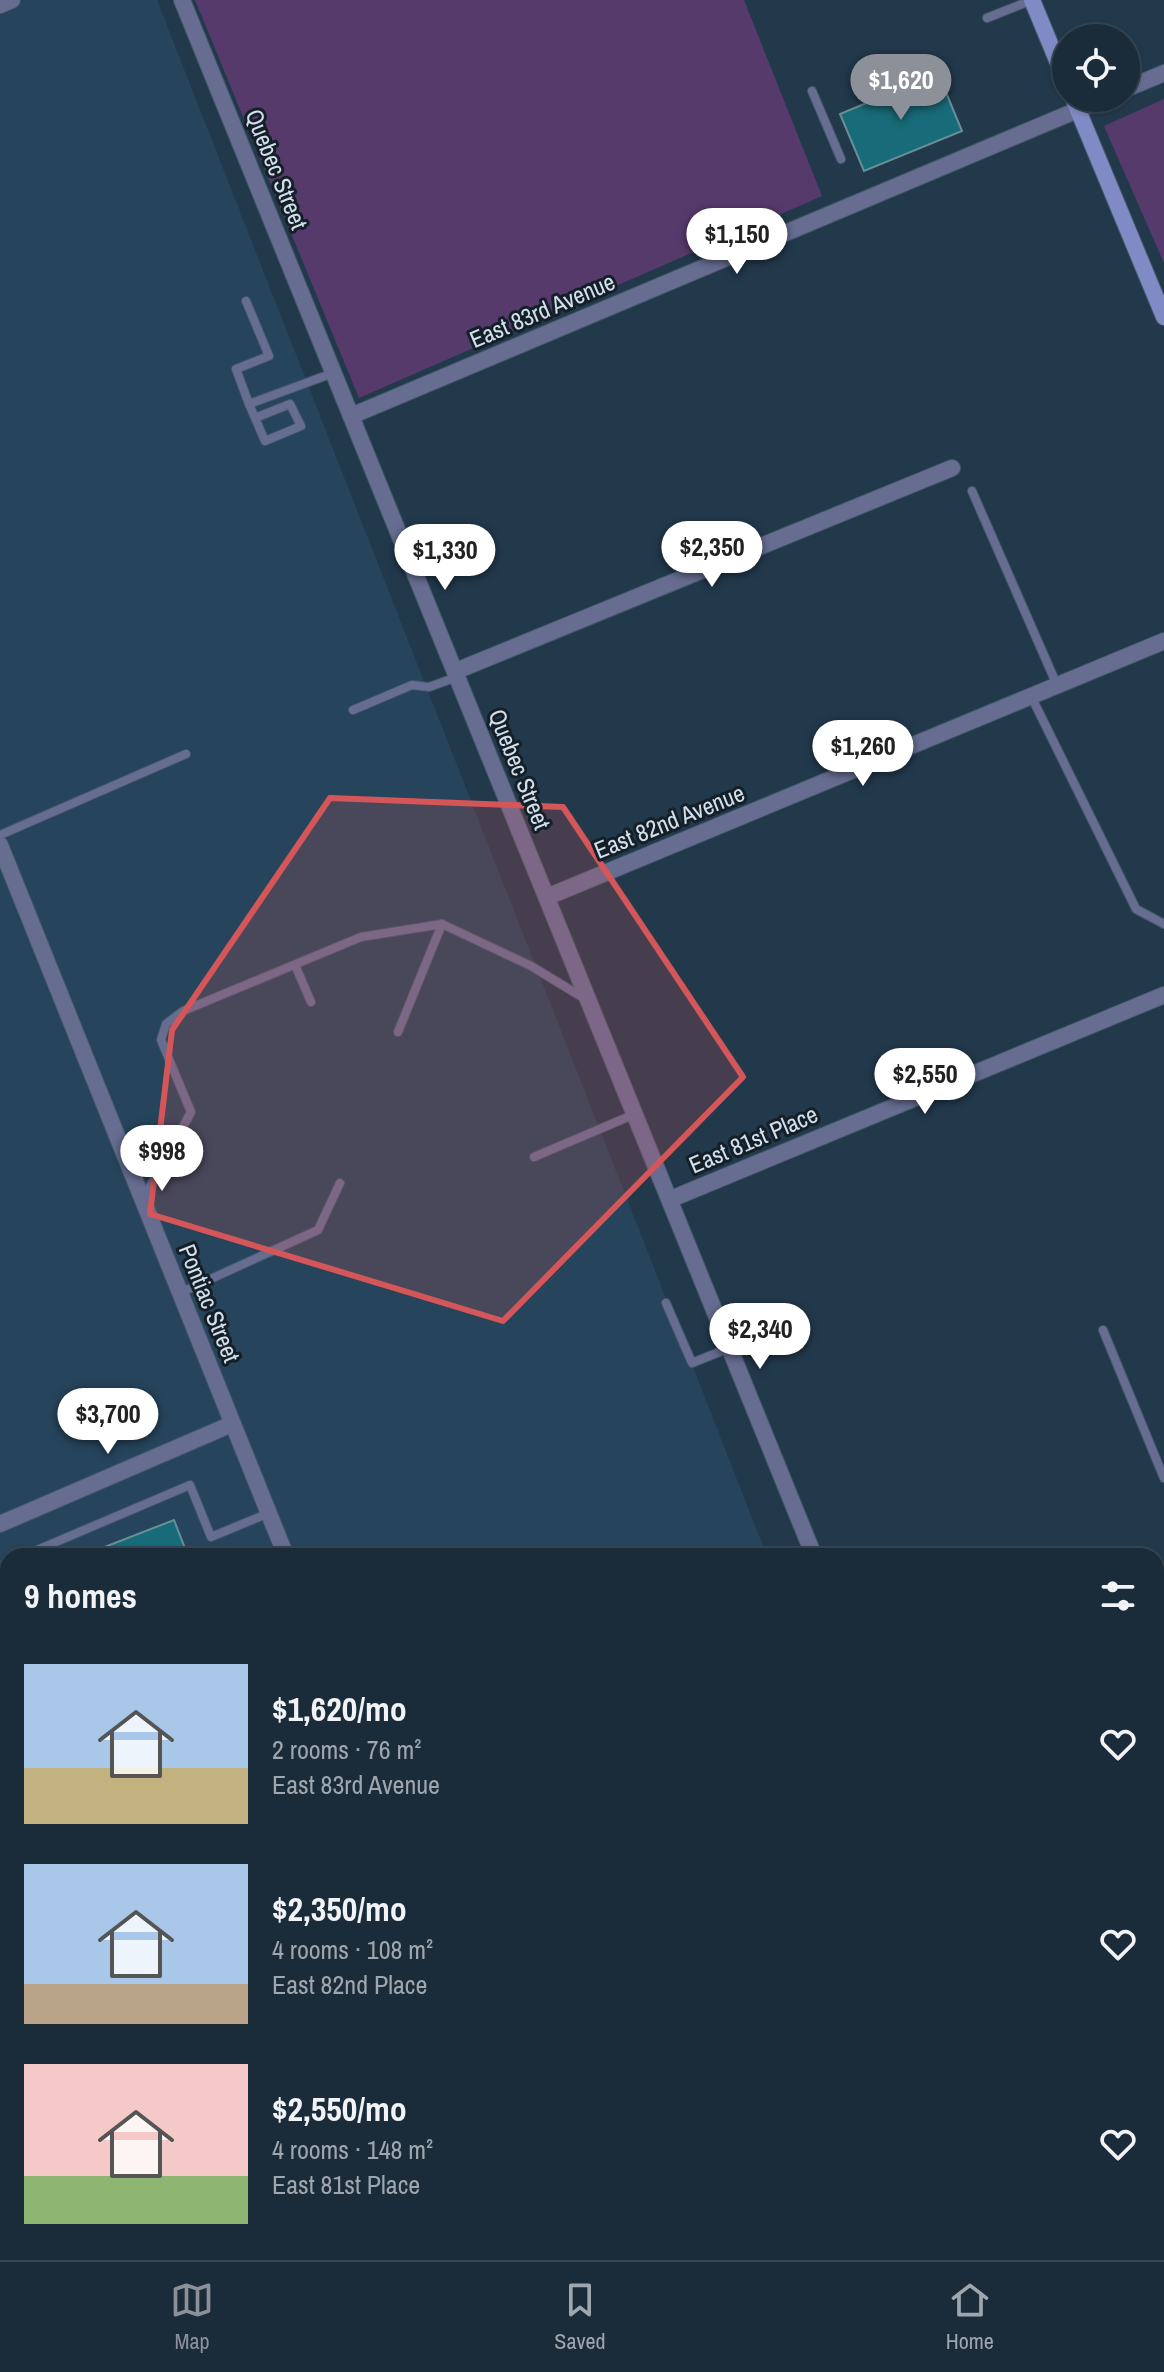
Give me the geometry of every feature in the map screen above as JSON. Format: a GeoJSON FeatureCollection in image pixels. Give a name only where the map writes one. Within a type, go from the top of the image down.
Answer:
{"type":"FeatureCollection","features":[{"type":"Feature","properties":{"kind":"main road"},"geometry":{"type":"LineString","coordinates":[[1032,0],[1052,48]]}},
{"type":"Feature","properties":{"kind":"main road"},"geometry":{"type":"LineString","coordinates":[[1078,112],[1164,317]]}},
{"type":"Feature","properties":{"kind":"street"},"geometry":{"type":"LineString","coordinates":[[0,5],[12,0]]}},
{"type":"Feature","properties":{"kind":"street","name":"Quebec Street"},"geometry":{"type":"LineString","coordinates":[[182,0],[811,1548]]}},
{"type":"Feature","properties":{"kind":"street"},"geometry":{"type":"LineString","coordinates":[[1140,83],[1164,73]]}},
{"type":"Feature","properties":{"kind":"street","name":"East 83rd Avenue"},"geometry":{"type":"LineString","coordinates":[[351,416],[1056,112]]}},
{"type":"Feature","properties":{"kind":"street"},"geometry":{"type":"LineString","coordinates":[[457,674],[952,468]]}},
{"type":"Feature","properties":{"kind":"street","name":"East 82nd Avenue"},"geometry":{"type":"LineString","coordinates":[[547,897],[1164,641]]}},
{"type":"Feature","properties":{"kind":"street","name":"Pontiac Street"},"geometry":{"type":"LineString","coordinates":[[0,845],[283,1548]]}},
{"type":"Feature","properties":{"kind":"street","name":"East 81st Place"},"geometry":{"type":"LineString","coordinates":[[671,1199],[1164,995]]}},
{"type":"Feature","properties":{"kind":"street"},"geometry":{"type":"LineString","coordinates":[[0,1524],[232,1424]]}},
{"type":"Feature","properties":{"kind":"lane"},"geometry":{"type":"LineString","coordinates":[[987,18],[1032,0]]}},
{"type":"Feature","properties":{"kind":"lane"},"geometry":{"type":"LineString","coordinates":[[812,91],[841,159]]}},
{"type":"Feature","properties":{"kind":"lane"},"geometry":{"type":"LineString","coordinates":[[246,301],[269,356],[236,369],[249,404],[255,418],[265,441],[301,426],[290,404],[255,418]]}},
{"type":"Feature","properties":{"kind":"lane"},"geometry":{"type":"LineString","coordinates":[[249,404],[333,373]]}},
{"type":"Feature","properties":{"kind":"lane"},"geometry":{"type":"LineString","coordinates":[[972,491],[1058,685]]}},
{"type":"Feature","properties":{"kind":"lane"},"geometry":{"type":"LineString","coordinates":[[353,710],[412,685],[429,687],[457,674]]}},
{"type":"Feature","properties":{"kind":"lane"},"geometry":{"type":"LineString","coordinates":[[1031,696],[1136,909],[1164,924]]}},
{"type":"Feature","properties":{"kind":"lane"},"geometry":{"type":"LineString","coordinates":[[0,835],[186,754]]}},
{"type":"Feature","properties":{"kind":"lane"},"geometry":{"type":"LineString","coordinates":[[143,1200],[191,1112],[161,1040],[166,1024],[183,1011],[361,937],[442,924],[531,966],[589,1002]]}},
{"type":"Feature","properties":{"kind":"lane"},"geometry":{"type":"LineString","coordinates":[[398,1032],[442,924]]}},
{"type":"Feature","properties":{"kind":"lane"},"geometry":{"type":"LineString","coordinates":[[295,965],[311,1002]]}},
{"type":"Feature","properties":{"kind":"lane"},"geometry":{"type":"LineString","coordinates":[[534,1157],[636,1114]]}},
{"type":"Feature","properties":{"kind":"lane"},"geometry":{"type":"LineString","coordinates":[[180,1293],[318,1230],[340,1183]]}},
{"type":"Feature","properties":{"kind":"lane"},"geometry":{"type":"LineString","coordinates":[[666,1303],[692,1363],[729,1348]]}},
{"type":"Feature","properties":{"kind":"lane"},"geometry":{"type":"LineString","coordinates":[[1103,1330],[1164,1478]]}},
{"type":"Feature","properties":{"kind":"lane"},"geometry":{"type":"LineString","coordinates":[[42,1548],[190,1485],[211,1537],[269,1513]]}},
{"type":"Feature","properties":{"kind":"highlighted area"},"geometry":{"type":"Polygon","coordinates":[[[330,798],[563,807],[743,1077],[503,1321],[150,1214],[172,1030],[330,798]]]}},
{"type":"Feature","properties":{"kind":"shaded area"},"geometry":{"type":"Polygon","coordinates":[[[0,0],[157,0],[764,1548],[0,1548],[0,0]]]}},
{"type":"Feature","properties":{"kind":"shaded area"},"geometry":{"type":"Polygon","coordinates":[[[195,0],[744,0],[822,196],[359,398],[195,0]]]}},
{"type":"Feature","properties":{"kind":"shaded area"},"geometry":{"type":"Polygon","coordinates":[[[1164,99],[1164,263],[1104,126],[1164,99]]]}},
{"type":"Feature","properties":{"kind":"building"},"geometry":{"type":"Polygon","coordinates":[[[938,73],[962,131],[864,171],[840,114],[938,73]]]}},
{"type":"Feature","properties":{"kind":"building"},"geometry":{"type":"Polygon","coordinates":[[[174,1520],[185,1548],[102,1548],[174,1520]]]}}]}
